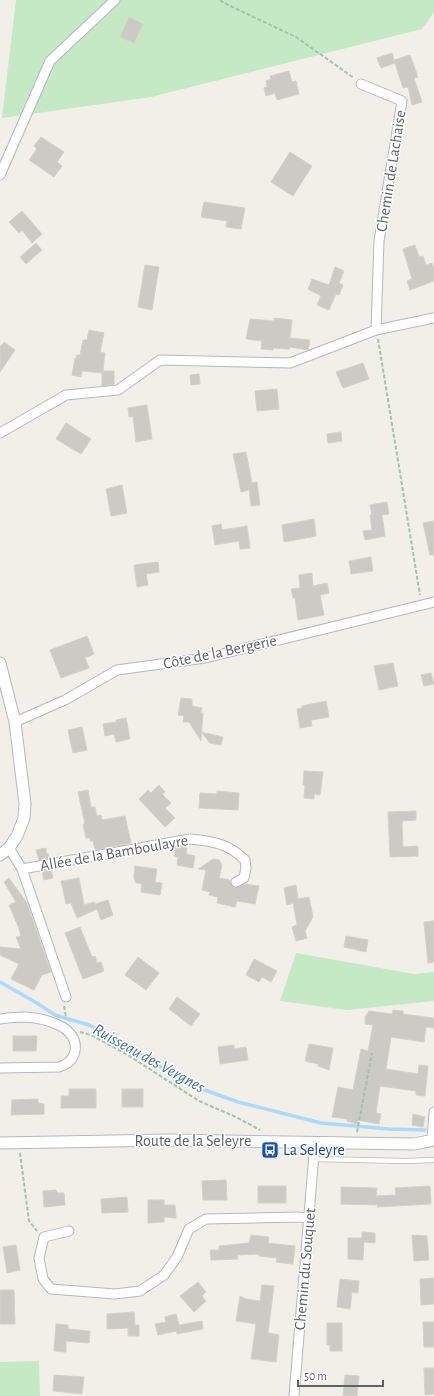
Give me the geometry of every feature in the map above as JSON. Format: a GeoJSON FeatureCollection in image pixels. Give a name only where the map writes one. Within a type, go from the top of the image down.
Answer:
{"type":"FeatureCollection","features":[{"type":"Feature","properties":{"kind":"street"},"geometry":{"type":"LineString","coordinates":[[0,175],[50,61],[115,0]]}},
{"type":"Feature","properties":{"kind":"street","name":"Chemin de Lachaise"},"geometry":{"type":"LineString","coordinates":[[361,84],[402,101],[379,242],[376,330]]}},
{"type":"Feature","properties":{"kind":"street"},"geometry":{"type":"LineString","coordinates":[[0,433],[66,395],[118,390],[160,360],[290,363],[376,330],[434,318]]}},
{"type":"Feature","properties":{"kind":"street","name":"Côte de la Bergerie"},"geometry":{"type":"LineString","coordinates":[[15,722],[65,700],[117,670],[205,658],[434,602]]}},
{"type":"Feature","properties":{"kind":"street"},"geometry":{"type":"LineString","coordinates":[[0,663],[15,722],[25,804],[24,818],[17,836],[9,848],[0,855]]}},
{"type":"Feature","properties":{"kind":"street","name":"Allée de la Bamboulayre"},"geometry":{"type":"LineString","coordinates":[[22,869],[190,839],[203,840],[229,847],[245,860],[246,868],[244,878],[236,882]]}},
{"type":"Feature","properties":{"kind":"street","name":"Allée de la Bamboulayre"},"geometry":{"type":"LineString","coordinates":[[9,848],[22,869],[66,997]]}},
{"type":"Feature","properties":{"kind":"street"},"geometry":{"type":"LineString","coordinates":[[0,1019],[23,1017],[41,1018],[70,1032],[74,1040],[75,1048],[73,1058],[67,1064],[59,1067],[0,1068]]}},
{"type":"Feature","properties":{"kind":"street"},"geometry":{"type":"LineString","coordinates":[[433,1140],[434,1112]]}},
{"type":"Feature","properties":{"kind":"street","name":"Route de la Seleyre"},"geometry":{"type":"LineString","coordinates":[[0,1142],[169,1140],[414,1144],[433,1140]]}},
{"type":"Feature","properties":{"kind":"street","name":"Chemin du Souquet"},"geometry":{"type":"LineString","coordinates":[[294,1396],[315,1142]]}},
{"type":"Feature","properties":{"kind":"street"},"geometry":{"type":"LineString","coordinates":[[69,1231],[44,1237],[39,1258],[43,1279],[52,1289],[115,1294],[140,1291],[164,1275],[177,1257],[189,1230],[206,1219],[309,1218]]}},
{"type":"Feature","properties":{"kind":"lane"},"geometry":{"type":"LineString","coordinates":[[314,1159],[405,1161],[434,1160]]}},
{"type":"Feature","properties":{"kind":"path"},"geometry":{"type":"LineString","coordinates":[[220,0],[296,38],[361,84]]}},
{"type":"Feature","properties":{"kind":"path"},"geometry":{"type":"LineString","coordinates":[[376,330],[421,604]]}},
{"type":"Feature","properties":{"kind":"path"},"geometry":{"type":"LineString","coordinates":[[79,1031],[91,1035],[128,1055],[199,1101],[236,1117],[257,1129],[265,1130]]}},
{"type":"Feature","properties":{"kind":"path"},"geometry":{"type":"LineString","coordinates":[[356,1143],[372,1053]]}},
{"type":"Feature","properties":{"kind":"path"},"geometry":{"type":"LineString","coordinates":[[19,1142],[29,1221],[44,1237]]}},
{"type":"Feature","properties":{"kind":"green space"},"geometry":{"type":"Polygon","coordinates":[[[16,0],[434,0],[434,12],[422,29],[151,97],[2,118],[16,0]]]}},
{"type":"Feature","properties":{"kind":"green space"},"geometry":{"type":"Polygon","coordinates":[[[296,953],[414,974],[434,972],[434,1001],[347,1010],[280,1001],[296,953]]]}},
{"type":"Feature","properties":{"kind":"green space"},"geometry":{"type":"Polygon","coordinates":[[[39,1361],[40,1396],[0,1396],[0,1362],[39,1361]]]}},
{"type":"Feature","properties":{"kind":"building"},"geometry":{"type":"Polygon","coordinates":[[[129,17],[143,24],[134,43],[120,37],[129,17]]]}},
{"type":"Feature","properties":{"kind":"building"},"geometry":{"type":"Polygon","coordinates":[[[392,53],[395,63],[381,68],[377,58],[392,53]]]}},
{"type":"Feature","properties":{"kind":"building"},"geometry":{"type":"Polygon","coordinates":[[[410,55],[418,77],[414,78],[422,102],[412,105],[408,87],[403,88],[394,60],[410,55]]]}},
{"type":"Feature","properties":{"kind":"building"},"geometry":{"type":"Polygon","coordinates":[[[289,71],[292,82],[296,81],[299,94],[277,100],[275,93],[266,96],[264,88],[267,87],[266,81],[271,79],[270,76],[289,71]]]}},
{"type":"Feature","properties":{"kind":"building"},"geometry":{"type":"Polygon","coordinates":[[[41,137],[64,152],[57,162],[62,166],[54,177],[29,160],[37,149],[34,146],[41,137]]]}},
{"type":"Feature","properties":{"kind":"building"},"geometry":{"type":"Polygon","coordinates":[[[290,152],[312,166],[293,196],[271,182],[290,152]]]}},
{"type":"Feature","properties":{"kind":"building"},"geometry":{"type":"Polygon","coordinates":[[[204,202],[245,208],[241,229],[226,227],[227,221],[201,217],[204,202]]]}},
{"type":"Feature","properties":{"kind":"building"},"geometry":{"type":"Polygon","coordinates":[[[22,211],[42,234],[32,243],[22,230],[19,233],[9,222],[22,211]]]}},
{"type":"Feature","properties":{"kind":"building"},"geometry":{"type":"Polygon","coordinates":[[[36,243],[42,250],[26,264],[20,257],[36,243]]]}},
{"type":"Feature","properties":{"kind":"building"},"geometry":{"type":"Polygon","coordinates":[[[415,245],[419,257],[423,256],[426,265],[432,263],[434,269],[434,281],[410,290],[407,281],[412,279],[403,249],[415,245]]]}},
{"type":"Feature","properties":{"kind":"building"},"geometry":{"type":"Polygon","coordinates":[[[145,265],[159,267],[152,310],[138,307],[145,265]]]}},
{"type":"Feature","properties":{"kind":"building"},"geometry":{"type":"Polygon","coordinates":[[[335,267],[344,271],[339,283],[343,285],[339,295],[336,294],[329,310],[317,305],[321,296],[308,289],[312,279],[329,285],[335,267]]]}},
{"type":"Feature","properties":{"kind":"building"},"geometry":{"type":"Polygon","coordinates":[[[274,318],[292,320],[290,338],[310,340],[308,350],[290,347],[289,349],[261,349],[262,341],[246,339],[250,319],[274,321],[274,318]]]}},
{"type":"Feature","properties":{"kind":"building"},"geometry":{"type":"Polygon","coordinates":[[[89,330],[104,333],[100,352],[105,353],[103,371],[114,371],[114,384],[102,386],[102,373],[82,371],[81,377],[72,375],[75,358],[77,355],[80,355],[83,340],[87,340],[89,330]]]}},
{"type":"Feature","properties":{"kind":"building"},"geometry":{"type":"Polygon","coordinates":[[[4,342],[15,350],[0,372],[0,347],[4,342]]]}},
{"type":"Feature","properties":{"kind":"building"},"geometry":{"type":"Polygon","coordinates":[[[363,363],[369,379],[343,388],[336,372],[363,363]]]}},
{"type":"Feature","properties":{"kind":"building"},"geometry":{"type":"Polygon","coordinates":[[[199,374],[200,384],[191,385],[190,375],[199,374]]]}},
{"type":"Feature","properties":{"kind":"building"},"geometry":{"type":"Polygon","coordinates":[[[277,389],[279,409],[257,411],[255,391],[277,389]]]}},
{"type":"Feature","properties":{"kind":"building"},"geometry":{"type":"Polygon","coordinates":[[[147,405],[152,439],[136,442],[133,416],[129,417],[128,408],[147,405]]]}},
{"type":"Feature","properties":{"kind":"building"},"geometry":{"type":"Polygon","coordinates":[[[66,423],[91,439],[81,454],[56,439],[66,423]]]}},
{"type":"Feature","properties":{"kind":"building"},"geometry":{"type":"Polygon","coordinates":[[[341,432],[342,441],[328,443],[327,434],[341,432]]]}},
{"type":"Feature","properties":{"kind":"building"},"geometry":{"type":"Polygon","coordinates":[[[246,452],[252,483],[257,482],[260,505],[251,506],[249,490],[241,492],[233,454],[246,452]]]}},
{"type":"Feature","properties":{"kind":"building"},"geometry":{"type":"Polygon","coordinates":[[[122,485],[127,513],[111,516],[106,489],[122,485]]]}},
{"type":"Feature","properties":{"kind":"building"},"geometry":{"type":"Polygon","coordinates":[[[387,502],[389,514],[382,515],[385,536],[365,540],[363,531],[372,530],[370,505],[387,502]]]}},
{"type":"Feature","properties":{"kind":"building"},"geometry":{"type":"Polygon","coordinates":[[[314,519],[316,536],[284,542],[282,525],[314,519]]]}},
{"type":"Feature","properties":{"kind":"building"},"geometry":{"type":"Polygon","coordinates":[[[434,521],[434,555],[430,555],[423,523],[434,521]]]}},
{"type":"Feature","properties":{"kind":"building"},"geometry":{"type":"Polygon","coordinates":[[[221,524],[222,530],[247,526],[250,548],[240,549],[239,541],[215,545],[212,526],[221,524]]]}},
{"type":"Feature","properties":{"kind":"building"},"geometry":{"type":"Polygon","coordinates":[[[371,557],[373,571],[351,574],[349,561],[371,557]]]}},
{"type":"Feature","properties":{"kind":"building"},"geometry":{"type":"Polygon","coordinates":[[[158,562],[159,572],[146,574],[148,585],[137,587],[134,565],[158,562]]]}},
{"type":"Feature","properties":{"kind":"building"},"geometry":{"type":"Polygon","coordinates":[[[312,573],[313,586],[327,583],[329,593],[320,595],[324,615],[298,620],[295,598],[293,598],[291,589],[300,588],[299,575],[312,573]]]}},
{"type":"Feature","properties":{"kind":"building"},"geometry":{"type":"Polygon","coordinates":[[[87,636],[94,654],[85,658],[89,668],[61,678],[50,650],[87,636]]]}},
{"type":"Feature","properties":{"kind":"building"},"geometry":{"type":"Polygon","coordinates":[[[393,663],[398,686],[379,690],[374,666],[393,663]]]}},
{"type":"Feature","properties":{"kind":"building"},"geometry":{"type":"Polygon","coordinates":[[[431,673],[434,684],[424,686],[421,675],[431,673]]]}},
{"type":"Feature","properties":{"kind":"building"},"geometry":{"type":"Polygon","coordinates":[[[181,698],[192,699],[192,706],[202,708],[201,741],[189,722],[183,722],[184,716],[178,715],[181,698]]]}},
{"type":"Feature","properties":{"kind":"building"},"geometry":{"type":"Polygon","coordinates":[[[326,701],[329,717],[311,720],[312,726],[300,728],[297,709],[302,708],[302,706],[326,701]]]}},
{"type":"Feature","properties":{"kind":"building"},"geometry":{"type":"Polygon","coordinates":[[[126,718],[130,739],[116,742],[114,734],[105,736],[103,724],[116,722],[116,720],[126,718]]]}},
{"type":"Feature","properties":{"kind":"building"},"geometry":{"type":"Polygon","coordinates":[[[82,727],[87,750],[73,753],[68,730],[82,727]]]}},
{"type":"Feature","properties":{"kind":"building"},"geometry":{"type":"Polygon","coordinates":[[[201,732],[223,737],[221,745],[210,743],[201,732]]]}},
{"type":"Feature","properties":{"kind":"building"},"geometry":{"type":"Polygon","coordinates":[[[304,771],[323,772],[320,795],[314,794],[314,799],[304,798],[304,771]]]}},
{"type":"Feature","properties":{"kind":"building"},"geometry":{"type":"Polygon","coordinates":[[[159,785],[165,792],[162,794],[171,803],[165,808],[175,818],[165,827],[139,799],[148,790],[151,793],[159,785]]]}},
{"type":"Feature","properties":{"kind":"building"},"geometry":{"type":"Polygon","coordinates":[[[88,790],[91,807],[95,807],[97,816],[101,815],[102,820],[125,816],[131,843],[95,850],[93,841],[90,841],[90,838],[86,838],[83,824],[85,824],[78,792],[88,790]]]}},
{"type":"Feature","properties":{"kind":"building"},"geometry":{"type":"Polygon","coordinates":[[[217,791],[239,793],[238,810],[199,808],[200,793],[217,794],[217,791]]]}},
{"type":"Feature","properties":{"kind":"building"},"geometry":{"type":"Polygon","coordinates":[[[416,811],[416,820],[402,821],[403,847],[418,846],[418,856],[390,857],[388,812],[416,811]]]}},
{"type":"Feature","properties":{"kind":"building"},"geometry":{"type":"Polygon","coordinates":[[[46,848],[46,854],[48,853],[49,858],[39,860],[36,850],[46,848]]]}},
{"type":"Feature","properties":{"kind":"building"},"geometry":{"type":"Polygon","coordinates":[[[176,848],[187,848],[186,854],[195,856],[193,868],[177,865],[178,857],[174,856],[176,848]]]}},
{"type":"Feature","properties":{"kind":"building"},"geometry":{"type":"Polygon","coordinates":[[[213,859],[219,860],[222,865],[219,878],[230,880],[233,887],[246,884],[259,886],[255,904],[237,901],[235,907],[217,903],[218,897],[209,895],[210,892],[202,890],[206,870],[198,869],[213,859]]]}},
{"type":"Feature","properties":{"kind":"building"},"geometry":{"type":"Polygon","coordinates":[[[135,866],[157,869],[155,882],[162,883],[160,895],[141,892],[142,884],[136,883],[134,878],[135,866]]]}},
{"type":"Feature","properties":{"kind":"building"},"geometry":{"type":"Polygon","coordinates":[[[51,870],[53,878],[44,880],[42,872],[51,870]]]}},
{"type":"Feature","properties":{"kind":"building"},"geometry":{"type":"Polygon","coordinates":[[[9,878],[27,903],[51,972],[42,975],[34,990],[11,979],[19,964],[0,955],[0,947],[21,949],[16,937],[21,936],[9,905],[16,902],[4,882],[9,878]]]}},
{"type":"Feature","properties":{"kind":"building"},"geometry":{"type":"Polygon","coordinates":[[[79,878],[84,905],[94,902],[96,907],[95,904],[108,900],[113,915],[101,920],[97,909],[77,918],[71,903],[66,904],[61,881],[79,878]]]}},
{"type":"Feature","properties":{"kind":"building"},"geometry":{"type":"Polygon","coordinates":[[[296,885],[298,899],[309,897],[313,917],[305,931],[307,938],[296,941],[292,927],[297,925],[293,903],[287,905],[284,888],[296,885]]]}},
{"type":"Feature","properties":{"kind":"building"},"geometry":{"type":"Polygon","coordinates":[[[434,921],[434,962],[428,963],[424,922],[434,921]]]}},
{"type":"Feature","properties":{"kind":"building"},"geometry":{"type":"Polygon","coordinates":[[[80,927],[92,957],[95,956],[97,963],[101,962],[104,971],[83,979],[65,933],[80,927]]]}},
{"type":"Feature","properties":{"kind":"building"},"geometry":{"type":"Polygon","coordinates":[[[346,936],[368,940],[366,952],[344,947],[346,936]]]}},
{"type":"Feature","properties":{"kind":"building"},"geometry":{"type":"Polygon","coordinates":[[[138,957],[159,973],[146,990],[125,975],[138,957]]]}},
{"type":"Feature","properties":{"kind":"building"},"geometry":{"type":"Polygon","coordinates":[[[254,959],[277,971],[271,982],[262,977],[259,982],[246,975],[254,959]]]}},
{"type":"Feature","properties":{"kind":"building"},"geometry":{"type":"Polygon","coordinates":[[[177,997],[200,1014],[191,1026],[169,1009],[177,997]]]}},
{"type":"Feature","properties":{"kind":"building"},"geometry":{"type":"Polygon","coordinates":[[[393,1010],[403,1011],[403,1014],[434,1018],[434,1028],[426,1027],[424,1042],[391,1037],[386,1069],[418,1074],[419,1065],[428,1066],[425,1096],[416,1095],[416,1091],[380,1086],[376,1113],[381,1114],[379,1124],[358,1120],[357,1124],[347,1121],[348,1119],[332,1117],[338,1087],[353,1090],[361,1049],[368,1051],[373,1025],[365,1024],[365,1017],[369,1011],[392,1014],[393,1010]]]}},
{"type":"Feature","properties":{"kind":"building"},"geometry":{"type":"Polygon","coordinates":[[[13,1036],[37,1036],[36,1051],[13,1051],[13,1036]]]}},
{"type":"Feature","properties":{"kind":"building"},"geometry":{"type":"Polygon","coordinates":[[[309,1044],[333,1048],[329,1070],[318,1066],[318,1064],[305,1061],[309,1044]]]}},
{"type":"Feature","properties":{"kind":"building"},"geometry":{"type":"Polygon","coordinates":[[[234,1045],[234,1049],[246,1047],[248,1060],[220,1064],[218,1047],[234,1045]]]}},
{"type":"Feature","properties":{"kind":"building"},"geometry":{"type":"Polygon","coordinates":[[[69,1089],[96,1089],[96,1108],[61,1108],[61,1096],[69,1096],[69,1089]]]}},
{"type":"Feature","properties":{"kind":"building"},"geometry":{"type":"Polygon","coordinates":[[[122,1089],[143,1089],[143,1107],[122,1107],[122,1089]]]}},
{"type":"Feature","properties":{"kind":"building"},"geometry":{"type":"Polygon","coordinates":[[[38,1099],[38,1103],[44,1104],[44,1114],[11,1115],[12,1100],[38,1099]]]}},
{"type":"Feature","properties":{"kind":"building"},"geometry":{"type":"Polygon","coordinates":[[[413,1114],[425,1117],[423,1127],[412,1125],[413,1114]]]}},
{"type":"Feature","properties":{"kind":"building"},"geometry":{"type":"Polygon","coordinates":[[[226,1180],[227,1200],[203,1200],[202,1181],[226,1180]]]}},
{"type":"Feature","properties":{"kind":"building"},"geometry":{"type":"Polygon","coordinates":[[[258,1186],[286,1186],[286,1203],[258,1203],[258,1186]]]}},
{"type":"Feature","properties":{"kind":"building"},"geometry":{"type":"Polygon","coordinates":[[[430,1186],[431,1204],[377,1207],[378,1205],[341,1204],[341,1187],[377,1188],[376,1196],[396,1195],[395,1188],[430,1186]]]}},
{"type":"Feature","properties":{"kind":"building"},"geometry":{"type":"Polygon","coordinates":[[[56,1190],[57,1193],[64,1193],[65,1205],[44,1207],[43,1191],[56,1190]]]}},
{"type":"Feature","properties":{"kind":"building"},"geometry":{"type":"Polygon","coordinates":[[[127,1197],[128,1212],[102,1213],[101,1199],[127,1197]]]}},
{"type":"Feature","properties":{"kind":"building"},"geometry":{"type":"Polygon","coordinates":[[[148,1200],[164,1200],[164,1205],[175,1205],[176,1218],[164,1217],[164,1222],[148,1223],[148,1200]]]}},
{"type":"Feature","properties":{"kind":"building"},"geometry":{"type":"Polygon","coordinates":[[[362,1232],[375,1233],[375,1243],[364,1242],[363,1260],[348,1259],[348,1238],[362,1238],[362,1232]]]}},
{"type":"Feature","properties":{"kind":"building"},"geometry":{"type":"Polygon","coordinates":[[[251,1235],[269,1237],[268,1243],[295,1246],[293,1264],[276,1262],[277,1258],[259,1256],[259,1254],[237,1255],[238,1259],[211,1260],[210,1250],[219,1250],[219,1246],[249,1243],[251,1235]]]}},
{"type":"Feature","properties":{"kind":"building"},"geometry":{"type":"Polygon","coordinates":[[[412,1235],[427,1236],[429,1260],[414,1261],[412,1235]]]}},
{"type":"Feature","properties":{"kind":"building"},"geometry":{"type":"Polygon","coordinates":[[[16,1245],[20,1270],[7,1273],[3,1247],[16,1245]]]}},
{"type":"Feature","properties":{"kind":"building"},"geometry":{"type":"Polygon","coordinates":[[[434,1278],[434,1304],[421,1305],[420,1279],[434,1278]]]}},
{"type":"Feature","properties":{"kind":"building"},"geometry":{"type":"Polygon","coordinates":[[[340,1279],[359,1281],[358,1293],[352,1292],[350,1309],[337,1307],[340,1279]]]}},
{"type":"Feature","properties":{"kind":"building"},"geometry":{"type":"Polygon","coordinates":[[[198,1282],[206,1292],[202,1296],[206,1301],[194,1312],[180,1296],[198,1282]]]}},
{"type":"Feature","properties":{"kind":"building"},"geometry":{"type":"Polygon","coordinates":[[[262,1285],[274,1286],[268,1333],[279,1335],[276,1362],[251,1359],[256,1324],[236,1321],[240,1296],[246,1299],[260,1301],[262,1285]]]}},
{"type":"Feature","properties":{"kind":"building"},"geometry":{"type":"Polygon","coordinates":[[[0,1290],[14,1290],[15,1324],[0,1324],[0,1290]]]}},
{"type":"Feature","properties":{"kind":"building"},"geometry":{"type":"Polygon","coordinates":[[[134,1312],[135,1325],[139,1325],[139,1336],[128,1336],[128,1328],[107,1329],[107,1314],[134,1312]]]}},
{"type":"Feature","properties":{"kind":"building"},"geometry":{"type":"Polygon","coordinates":[[[176,1314],[179,1325],[202,1321],[203,1329],[177,1334],[176,1331],[158,1335],[155,1324],[166,1322],[165,1317],[176,1314]]]}},
{"type":"Feature","properties":{"kind":"building"},"geometry":{"type":"Polygon","coordinates":[[[423,1322],[434,1322],[434,1347],[424,1347],[423,1322]]]}},
{"type":"Feature","properties":{"kind":"building"},"geometry":{"type":"Polygon","coordinates":[[[327,1323],[342,1323],[342,1351],[330,1351],[330,1345],[327,1345],[327,1323]]]}},
{"type":"Feature","properties":{"kind":"building"},"geometry":{"type":"Polygon","coordinates":[[[56,1324],[68,1325],[68,1329],[90,1331],[89,1343],[66,1341],[66,1352],[54,1351],[56,1324]]]}},
{"type":"Feature","properties":{"kind":"building"},"geometry":{"type":"Polygon","coordinates":[[[424,1368],[434,1368],[434,1394],[425,1395],[424,1368]]]}},
{"type":"Feature","properties":{"kind":"building"},"geometry":{"type":"Polygon","coordinates":[[[54,1375],[84,1377],[82,1394],[53,1391],[54,1375]]]}},
{"type":"Feature","properties":{"kind":"building"},"geometry":{"type":"Polygon","coordinates":[[[345,1375],[359,1376],[357,1396],[343,1396],[345,1375]]]}},
{"type":"Feature","properties":{"kind":"waterway","name":"Ruisseau des Vergnes"},"geometry":{"type":"LineString","coordinates":[[0,982],[55,1015],[89,1025],[109,1034],[174,1075],[202,1089],[238,1102],[321,1123],[389,1129],[425,1130]]}},
{"type":"Feature","properties":{"kind":"place","name":"La Seleyre"},"geometry":{"type":"Point","coordinates":[270,1150]}}]}
